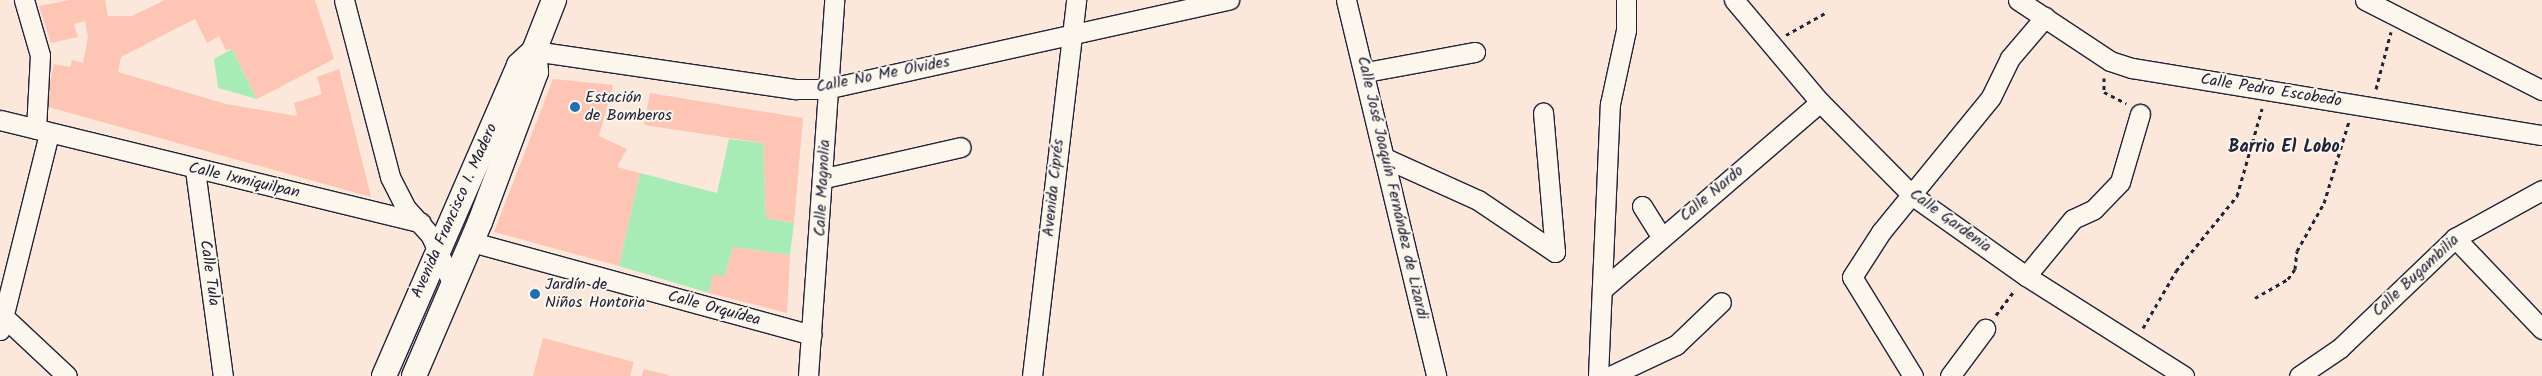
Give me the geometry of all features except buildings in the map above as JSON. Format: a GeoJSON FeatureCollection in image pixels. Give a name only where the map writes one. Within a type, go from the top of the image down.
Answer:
{"type":"FeatureCollection","features":[{"type":"Feature","properties":{"kind":"main road","name":"Avenida Francisco I. Madero"},"geometry":{"type":"LineString","coordinates":[[384,376],[519,65],[534,51],[554,0]]}},
{"type":"Feature","properties":{"kind":"main road","name":"Avenida Francisco I. Madero"},"geometry":{"type":"LineString","coordinates":[[414,376],[476,232],[536,72],[534,51]]}},
{"type":"Feature","properties":{"kind":"main road"},"geometry":{"type":"LineString","coordinates":[[455,211],[476,232]]}},
{"type":"Feature","properties":{"kind":"street"},"geometry":{"type":"LineString","coordinates":[[24,0],[40,55],[42,131],[2,324],[67,376]]}},
{"type":"Feature","properties":{"kind":"street"},"geometry":{"type":"LineString","coordinates":[[344,0],[390,177],[406,208],[421,223],[438,249],[453,285]]}},
{"type":"Feature","properties":{"kind":"street","name":"Calle Magnolia"},"geometry":{"type":"LineString","coordinates":[[808,376],[825,178],[826,89],[834,0]]}},
{"type":"Feature","properties":{"kind":"street","name":"Avenida Ciprés"},"geometry":{"type":"LineString","coordinates":[[1032,376],[1076,0]]}},
{"type":"Feature","properties":{"kind":"street","name":"Calle No Me Olvides"},"geometry":{"type":"LineString","coordinates":[[534,51],[796,89],[826,89],[1229,0]]}},
{"type":"Feature","properties":{"kind":"street","name":"Calle José Joaquín Fernández de Lizardi"},"geometry":{"type":"LineString","coordinates":[[1346,0],[1387,159],[1436,376]]}},
{"type":"Feature","properties":{"kind":"street"},"geometry":{"type":"LineString","coordinates":[[1598,376],[1604,288],[1610,104],[1626,30],[1626,0]]}},
{"type":"Feature","properties":{"kind":"street","name":"Calle Gardenia"},"geometry":{"type":"LineString","coordinates":[[1734,0],[1820,102],[1913,196],[2026,276],[2133,346],[2184,376]]}},
{"type":"Feature","properties":{"kind":"street","name":"Calle Pedro Escobedo"},"geometry":{"type":"LineString","coordinates":[[2018,0],[2110,61],[2267,90],[2542,135]]}},
{"type":"Feature","properties":{"kind":"street"},"geometry":{"type":"LineString","coordinates":[[2365,0],[2542,90]]}},
{"type":"Feature","properties":{"kind":"street"},"geometry":{"type":"LineString","coordinates":[[1913,376],[1852,277],[1881,232],[1913,196],[1991,97],[2010,58],[2045,17]]}},
{"type":"Feature","properties":{"kind":"street"},"geometry":{"type":"LineString","coordinates":[[1366,72],[1476,52]]}},
{"type":"Feature","properties":{"kind":"street","name":"Calle Nardo"},"geometry":{"type":"LineString","coordinates":[[1604,288],[1820,102]]}},
{"type":"Feature","properties":{"kind":"street"},"geometry":{"type":"LineString","coordinates":[[1387,159],[1478,200],[1555,252],[1543,113]]}},
{"type":"Feature","properties":{"kind":"street"},"geometry":{"type":"LineString","coordinates":[[2026,276],[2073,219],[2094,209],[2120,182],[2140,114]]}},
{"type":"Feature","properties":{"kind":"street","name":"Calle Ixmiquilpan"},"geometry":{"type":"LineString","coordinates":[[0,120],[195,170],[421,223]]}},
{"type":"Feature","properties":{"kind":"street"},"geometry":{"type":"LineString","coordinates":[[825,178],[961,147]]}},
{"type":"Feature","properties":{"kind":"street","name":"Calle Tula"},"geometry":{"type":"LineString","coordinates":[[195,170],[223,376]]}},
{"type":"Feature","properties":{"kind":"street","name":"Calle Bugambilia"},"geometry":{"type":"LineString","coordinates":[[2299,376],[2340,348],[2455,238],[2542,190]]}},
{"type":"Feature","properties":{"kind":"street"},"geometry":{"type":"LineString","coordinates":[[1642,206],[1661,237]]}},
{"type":"Feature","properties":{"kind":"street","name":"Calle Orquídea"},"geometry":{"type":"LineString","coordinates":[[476,232],[811,335]]}},
{"type":"Feature","properties":{"kind":"street"},"geometry":{"type":"LineString","coordinates":[[2455,238],[2542,329]]}},
{"type":"Feature","properties":{"kind":"street"},"geometry":{"type":"LineString","coordinates":[[1610,376],[1676,345],[1720,302]]}},
{"type":"Feature","properties":{"kind":"street"},"geometry":{"type":"LineString","coordinates":[[1950,376],[1985,329]]}},
{"type":"Feature","properties":{"kind":"path"},"geometry":{"type":"LineString","coordinates":[[1771,42],[1827,12]]}},
{"type":"Feature","properties":{"kind":"path"},"geometry":{"type":"LineString","coordinates":[[2255,298],[2288,278],[2295,269],[2297,251],[2324,203],[2364,106],[2395,16]]}},
{"type":"Feature","properties":{"kind":"path"},"geometry":{"type":"LineString","coordinates":[[2110,61],[2104,92],[2140,114]]}},
{"type":"Feature","properties":{"kind":"path"},"geometry":{"type":"LineString","coordinates":[[2133,346],[2176,271],[2237,196],[2267,90]]}},
{"type":"Feature","properties":{"kind":"path"},"geometry":{"type":"LineString","coordinates":[[1985,329],[2026,276]]}},
{"type":"Feature","properties":{"kind":"green space"},"geometry":{"type":"Polygon","coordinates":[[[232,49],[257,99],[218,88],[214,59],[232,49]]]}},
{"type":"Feature","properties":{"kind":"green space"},"geometry":{"type":"Polygon","coordinates":[[[729,139],[763,143],[766,218],[794,223],[790,255],[733,247],[724,277],[713,275],[709,293],[619,266],[640,173],[717,193],[729,139]]]}},
{"type":"Feature","properties":{"kind":"place","name":"Estación de Bomberos"},"geometry":{"type":"Point","coordinates":[575,107]}},
{"type":"Feature","properties":{"kind":"place","name":"Jardín de Niños Hontoria"},"geometry":{"type":"Point","coordinates":[535,294]}},
{"type":"Feature","properties":{"kind":"district","name":"Barrio El Lobo"},"geometry":{"type":"Point","coordinates":[2284,148]}}]}
